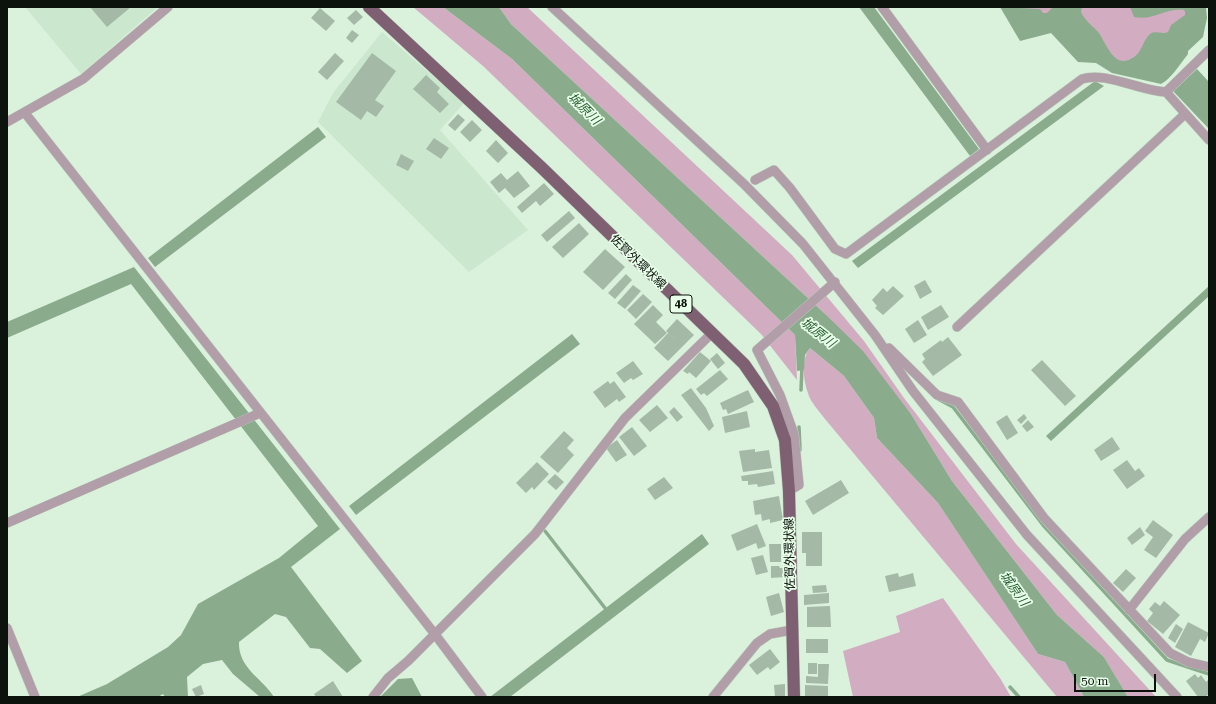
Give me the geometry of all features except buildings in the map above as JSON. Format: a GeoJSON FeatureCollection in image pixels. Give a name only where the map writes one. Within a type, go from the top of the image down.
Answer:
{"type":"FeatureCollection","features":[{"type":"Feature","properties":{"kind":"main road","name":"佐賀外環状線"},"geometry":{"type":"LineString","coordinates":[[369,7],[542,168],[744,364],[773,406],[785,440],[789,491],[794,697]]}},
{"type":"Feature","properties":{"kind":"street"},"geometry":{"type":"LineString","coordinates":[[7,122],[83,79],[168,7]]}},
{"type":"Feature","properties":{"kind":"street"},"geometry":{"type":"LineString","coordinates":[[882,7],[987,150]]}},
{"type":"Feature","properties":{"kind":"street"},"geometry":{"type":"LineString","coordinates":[[556,9],[744,184],[803,244],[835,282],[875,335],[913,391],[1028,535],[1177,697]]}},
{"type":"Feature","properties":{"kind":"street"},"geometry":{"type":"LineString","coordinates":[[1166,92],[1209,50]]}},
{"type":"Feature","properties":{"kind":"street"},"geometry":{"type":"LineString","coordinates":[[755,180],[774,170],[790,188],[835,249],[846,254],[1082,79],[1091,76],[1100,76],[1154,91],[1166,92],[1209,140]]}},
{"type":"Feature","properties":{"kind":"street"},"geometry":{"type":"LineString","coordinates":[[25,113],[434,633],[482,697]]}},
{"type":"Feature","properties":{"kind":"street"},"geometry":{"type":"LineString","coordinates":[[957,327],[1185,114]]}},
{"type":"Feature","properties":{"kind":"street"},"geometry":{"type":"LineString","coordinates":[[789,491],[799,485],[794,434],[780,395],[757,350],[835,282]]}},
{"type":"Feature","properties":{"kind":"street"},"geometry":{"type":"LineString","coordinates":[[373,697],[388,678],[408,661],[434,633],[535,534],[625,418],[712,334]]}},
{"type":"Feature","properties":{"kind":"street"},"geometry":{"type":"LineString","coordinates":[[875,335],[937,395],[958,402],[1044,518],[1170,653],[1188,662],[1209,667]]}},
{"type":"Feature","properties":{"kind":"street"},"geometry":{"type":"LineString","coordinates":[[7,523],[260,413]]}},
{"type":"Feature","properties":{"kind":"street"},"geometry":{"type":"LineString","coordinates":[[1129,610],[1185,539],[1209,517]]}},
{"type":"Feature","properties":{"kind":"street"},"geometry":{"type":"LineString","coordinates":[[7,628],[35,697]]}},
{"type":"Feature","properties":{"kind":"street"},"geometry":{"type":"LineString","coordinates":[[712,697],[757,643],[770,634],[792,630]]}},
{"type":"Feature","properties":{"kind":"shaded area"},"geometry":{"type":"Polygon","coordinates":[[[25,7],[158,7],[81,74],[25,7]]]}},
{"type":"Feature","properties":{"kind":"shaded area"},"geometry":{"type":"Polygon","coordinates":[[[413,7],[443,7],[512,59],[795,335],[797,380],[761,334],[483,66],[413,7]]]}},
{"type":"Feature","properties":{"kind":"shaded area"},"geometry":{"type":"Polygon","coordinates":[[[499,7],[527,7],[792,255],[864,341],[904,398],[1016,544],[1156,697],[1128,697],[1104,657],[1057,615],[952,481],[911,414],[823,312],[511,24],[499,7]]]}},
{"type":"Feature","properties":{"kind":"shaded area"},"geometry":{"type":"Polygon","coordinates":[[[1008,7],[1196,7],[1156,69],[1111,65],[1008,7]]]}},
{"type":"Feature","properties":{"kind":"shaded area"},"geometry":{"type":"Polygon","coordinates":[[[382,32],[464,103],[440,130],[528,230],[469,272],[318,122],[333,93],[382,32]]]}},
{"type":"Feature","properties":{"kind":"shaded area"},"geometry":{"type":"Polygon","coordinates":[[[810,348],[844,376],[874,418],[877,438],[938,503],[1038,654],[1065,662],[1084,697],[1057,697],[825,419],[813,403],[806,387],[804,363],[810,348]]]}},
{"type":"Feature","properties":{"kind":"shaded area"},"geometry":{"type":"Polygon","coordinates":[[[943,598],[1000,678],[1011,697],[853,697],[843,651],[900,632],[896,616],[943,598]]]}},
{"type":"Feature","properties":{"kind":"water","name":"城原川"},"geometry":{"type":"Polygon","coordinates":[[[443,7],[499,7],[511,24],[823,312],[863,351],[911,414],[952,481],[1057,615],[1104,657],[1128,697],[1084,697],[1065,662],[1038,654],[938,503],[877,438],[874,418],[844,376],[810,348],[805,355],[804,370],[797,371],[795,335],[512,59],[443,7]]]}},
{"type":"Feature","properties":{"kind":"water"},"geometry":{"type":"Polygon","coordinates":[[[859,7],[874,7],[979,149],[970,156],[859,7]]]}},
{"type":"Feature","properties":{"kind":"water"},"geometry":{"type":"Polygon","coordinates":[[[1000,7],[1040,9],[1043,13],[1047,13],[1053,7],[1082,7],[1081,12],[1099,33],[1112,55],[1122,61],[1137,55],[1150,34],[1154,32],[1168,32],[1171,25],[1185,15],[1184,10],[1177,10],[1141,18],[1134,17],[1130,7],[1206,7],[1207,18],[1203,37],[1188,51],[1188,54],[1172,75],[1161,84],[1112,73],[1096,63],[1078,62],[1051,33],[1020,41],[1000,7]]]}},
{"type":"Feature","properties":{"kind":"water"},"geometry":{"type":"Polygon","coordinates":[[[1197,69],[1209,82],[1209,129],[1173,91],[1197,69]]]}},
{"type":"Feature","properties":{"kind":"water"},"geometry":{"type":"Polygon","coordinates":[[[1095,81],[1104,86],[858,268],[852,261],[1095,81]]]}},
{"type":"Feature","properties":{"kind":"water"},"geometry":{"type":"Polygon","coordinates":[[[318,127],[326,137],[155,267],[148,258],[318,127]]]}},
{"type":"Feature","properties":{"kind":"water"},"geometry":{"type":"Polygon","coordinates":[[[134,267],[340,529],[291,567],[362,661],[347,673],[320,649],[310,648],[286,617],[275,614],[239,642],[242,659],[246,666],[274,697],[260,697],[233,674],[222,660],[203,664],[187,677],[188,697],[165,697],[163,694],[158,697],[77,697],[107,684],[168,647],[181,635],[198,604],[279,558],[318,526],[131,284],[7,338],[7,322],[134,267]]]}},
{"type":"Feature","properties":{"kind":"water"},"geometry":{"type":"Polygon","coordinates":[[[1209,286],[1209,296],[1051,441],[1046,436],[1209,286]]]}},
{"type":"Feature","properties":{"kind":"water"},"geometry":{"type":"Polygon","coordinates":[[[572,334],[580,344],[356,515],[349,506],[572,334]]]}},
{"type":"Feature","properties":{"kind":"water"},"geometry":{"type":"Polygon","coordinates":[[[702,534],[709,544],[510,697],[490,697],[702,534]]]}},
{"type":"Feature","properties":{"kind":"water"},"geometry":{"type":"Polygon","coordinates":[[[412,678],[422,697],[380,697],[398,679],[412,678]]]}},
{"type":"Feature","properties":{"kind":"waterway"},"geometry":{"type":"LineString","coordinates":[[801,390],[802,367]]}},
{"type":"Feature","properties":{"kind":"waterway"},"geometry":{"type":"LineString","coordinates":[[938,399],[953,407],[1043,525],[1167,660],[1209,674]]}},
{"type":"Feature","properties":{"kind":"waterway"},"geometry":{"type":"LineString","coordinates":[[799,427],[800,450]]}},
{"type":"Feature","properties":{"kind":"waterway"},"geometry":{"type":"LineString","coordinates":[[545,531],[605,608]]}},
{"type":"Feature","properties":{"kind":"waterway"},"geometry":{"type":"LineString","coordinates":[[1010,687],[1019,697]]}}]}
